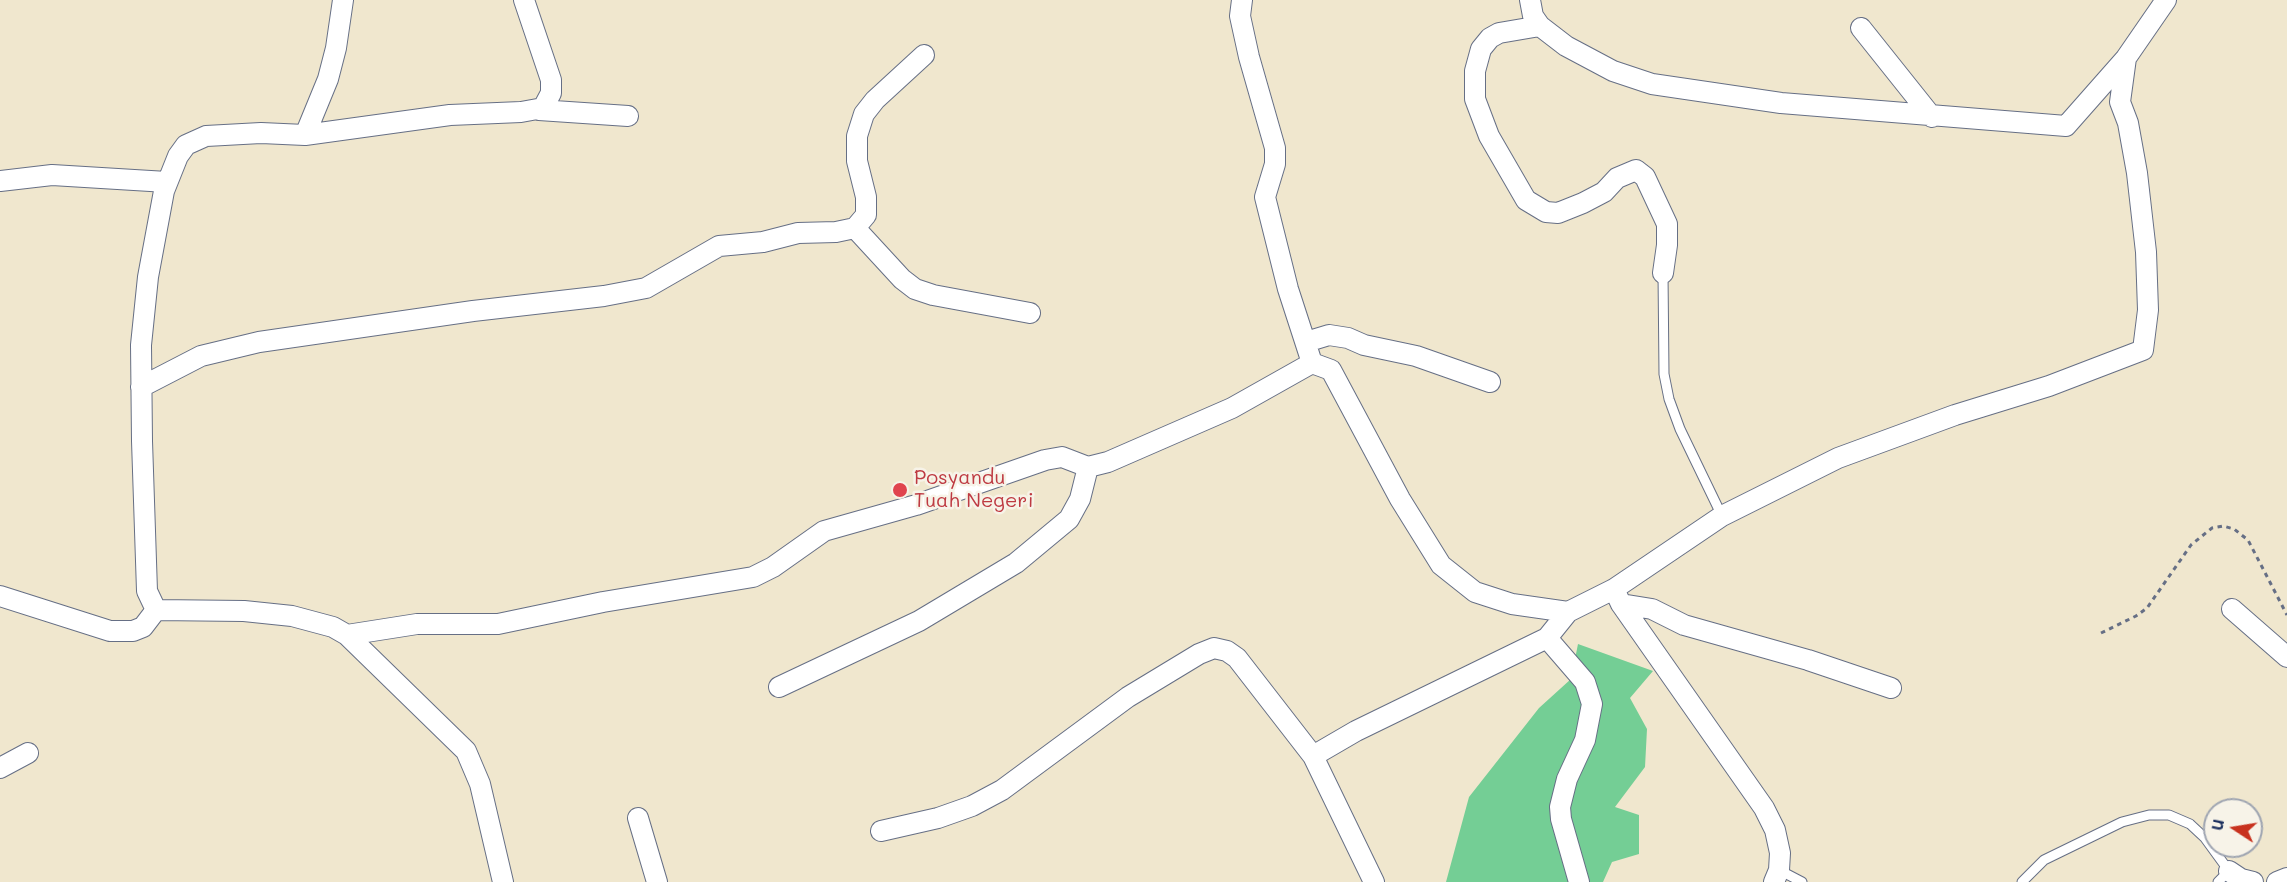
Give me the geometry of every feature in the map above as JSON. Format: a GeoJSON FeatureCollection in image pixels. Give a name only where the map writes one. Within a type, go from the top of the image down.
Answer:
{"type":"FeatureCollection","features":[{"type":"Feature","properties":{"kind":"street"},"geometry":{"type":"LineString","coordinates":[[305,135],[328,79],[336,48],[343,0]]}},
{"type":"Feature","properties":{"kind":"street"},"geometry":{"type":"LineString","coordinates":[[524,0],[551,80],[549,100],[539,110]]}},
{"type":"Feature","properties":{"kind":"street"},"geometry":{"type":"LineString","coordinates":[[1242,0],[1240,16],[1246,47],[1275,148],[1275,164],[1265,197],[1288,289],[1312,363]]}},
{"type":"Feature","properties":{"kind":"street"},"geometry":{"type":"LineString","coordinates":[[1530,0],[1531,10],[1540,26],[1566,46],[1595,63],[1652,84],[1781,103],[1932,117],[2066,126],[2126,58],[2166,0]]}},
{"type":"Feature","properties":{"kind":"street"},"geometry":{"type":"LineString","coordinates":[[1540,26],[1498,33],[1481,49],[1475,71],[1474,93],[1479,116],[1526,200],[1546,212],[1558,213],[1583,203],[1604,192],[1617,178],[1636,170],[1645,177],[1667,224],[1663,273]]}},
{"type":"Feature","properties":{"kind":"street"},"geometry":{"type":"LineString","coordinates":[[1861,28],[1932,117]]}},
{"type":"Feature","properties":{"kind":"street"},"geometry":{"type":"LineString","coordinates":[[141,387],[201,356],[259,342],[484,310],[604,296],[646,288],[719,246],[763,242],[798,233],[836,232],[855,228],[866,215],[866,197],[857,161],[857,136],[864,114],[875,100],[924,55]]}},
{"type":"Feature","properties":{"kind":"street"},"geometry":{"type":"LineString","coordinates":[[1312,363],[1330,370],[1400,499],[1441,565],[1475,592],[1512,604],[1568,612],[1618,596],[1722,516],[1838,458],[1955,415],[2049,386],[2143,350],[2148,310],[2146,252],[2138,173],[2128,123],[2120,102],[2126,58]]}},
{"type":"Feature","properties":{"kind":"street"},"geometry":{"type":"LineString","coordinates":[[156,610],[147,591],[141,345],[148,277],[167,182],[178,156],[186,145],[206,136],[261,133],[305,135],[450,115],[539,110],[628,116]]}},
{"type":"Feature","properties":{"kind":"street"},"geometry":{"type":"LineString","coordinates":[[0,181],[52,175],[167,182]]}},
{"type":"Feature","properties":{"kind":"street"},"geometry":{"type":"LineString","coordinates":[[855,228],[902,279],[915,289],[933,295],[1030,313]]}},
{"type":"Feature","properties":{"kind":"street"},"geometry":{"type":"LineString","coordinates":[[1306,342],[1329,335],[1348,338],[1364,345],[1416,356],[1490,382]]}},
{"type":"Feature","properties":{"kind":"street"},"geometry":{"type":"LineString","coordinates":[[347,635],[417,624],[498,624],[746,578],[773,567],[824,531],[916,505],[1054,457],[1088,467],[1108,462],[1232,408],[1312,363]]}},
{"type":"Feature","properties":{"kind":"street"},"geometry":{"type":"LineString","coordinates":[[779,687],[919,621],[1016,563],[1069,519],[1080,500],[1088,467]]}},
{"type":"Feature","properties":{"kind":"street"},"geometry":{"type":"LineString","coordinates":[[0,596],[110,631],[133,631],[143,627],[156,610]]}},
{"type":"Feature","properties":{"kind":"street"},"geometry":{"type":"LineString","coordinates":[[1618,596],[1684,625],[1808,660],[1891,688]]}},
{"type":"Feature","properties":{"kind":"street"},"geometry":{"type":"LineString","coordinates":[[1618,596],[1764,808],[1778,841],[1777,876]]}},
{"type":"Feature","properties":{"kind":"street"},"geometry":{"type":"LineString","coordinates":[[2232,609],[2287,657]]}},
{"type":"Feature","properties":{"kind":"street"},"geometry":{"type":"LineString","coordinates":[[156,610],[244,611],[291,616],[333,627],[347,635],[466,751],[480,784],[503,882]]}},
{"type":"Feature","properties":{"kind":"street"},"geometry":{"type":"LineString","coordinates":[[1313,756],[1356,731],[1547,638],[1568,612]]}},
{"type":"Feature","properties":{"kind":"street"},"geometry":{"type":"LineString","coordinates":[[1547,638],[1585,682],[1592,704],[1585,740],[1567,779],[1560,807],[1561,819],[1579,882]]}},
{"type":"Feature","properties":{"kind":"street"},"geometry":{"type":"LineString","coordinates":[[881,831],[938,818],[972,806],[1002,790],[1128,697],[1189,660],[1214,648],[1227,651],[1237,658],[1313,756],[1374,882]]}},
{"type":"Feature","properties":{"kind":"street"},"geometry":{"type":"LineString","coordinates":[[0,768],[28,753]]}},
{"type":"Feature","properties":{"kind":"street"},"geometry":{"type":"LineString","coordinates":[[638,818],[657,882]]}},
{"type":"Feature","properties":{"kind":"street"},"geometry":{"type":"LineString","coordinates":[[2223,876],[2253,882]]}},
{"type":"Feature","properties":{"kind":"street"},"geometry":{"type":"LineString","coordinates":[[2277,882],[2287,878]]}},
{"type":"Feature","properties":{"kind":"lane"},"geometry":{"type":"LineString","coordinates":[[1663,273],[1664,374],[1669,399],[1680,429],[1722,516]]}},
{"type":"Feature","properties":{"kind":"lane"},"geometry":{"type":"LineString","coordinates":[[2022,882],[2044,860],[2122,822],[2149,814],[2169,815],[2190,824],[2205,838],[2223,876]]}},
{"type":"Feature","properties":{"kind":"lane"},"geometry":{"type":"LineString","coordinates":[[1777,876],[1802,882]]}},
{"type":"Feature","properties":{"kind":"path"},"geometry":{"type":"LineString","coordinates":[[2101,633],[2147,608],[2191,545],[2212,528],[2223,526],[2234,529],[2248,540],[2287,615]]}},
{"type":"Feature","properties":{"kind":"green space"},"geometry":{"type":"Polygon","coordinates":[[[1578,644],[1653,671],[1630,698],[1647,729],[1645,767],[1615,807],[1639,815],[1639,854],[1612,862],[1603,882],[1446,882],[1469,797],[1539,708],[1571,679],[1578,644]]]}},
{"type":"Feature","properties":{"kind":"place","name":"Posyandu Tuah Negeri"},"geometry":{"type":"Point","coordinates":[900,490]}}]}
